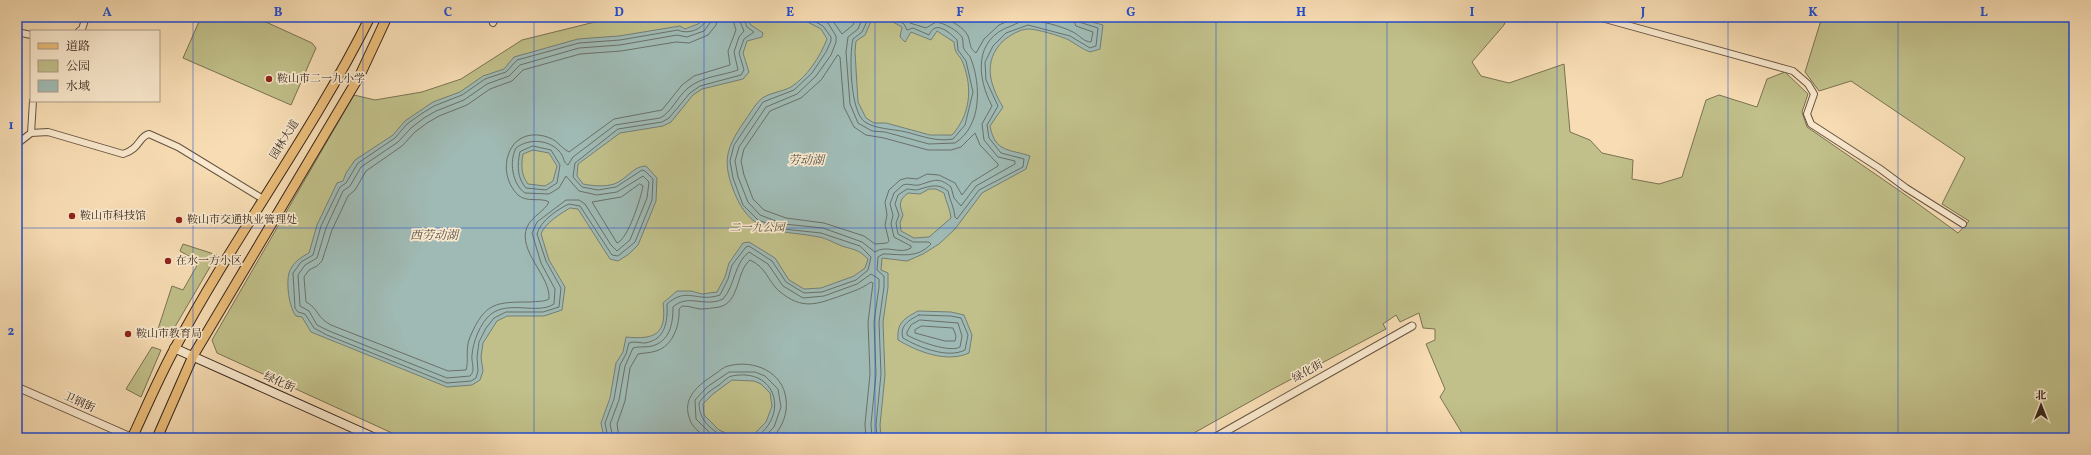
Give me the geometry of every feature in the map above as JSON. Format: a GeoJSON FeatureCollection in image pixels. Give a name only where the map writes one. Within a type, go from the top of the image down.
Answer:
{"type":"FeatureCollection","features":[{"type":"Feature","properties":{"kind":"main road","name":"园林大道"},"geometry":{"type":"LineString","coordinates":[[133,438],[174,348],[263,199],[336,84],[370,17]]}},
{"type":"Feature","properties":{"kind":"main road"},"geometry":{"type":"LineString","coordinates":[[157,438],[193,356],[360,75],[387,17]]}},
{"type":"Feature","properties":{"kind":"main road","name":"绿化街"},"geometry":{"type":"LineString","coordinates":[[174,348],[374,438]]}},
{"type":"Feature","properties":{"kind":"street"},"geometry":{"type":"LineString","coordinates":[[80,30],[86,17]]}},
{"type":"Feature","properties":{"kind":"street"},"geometry":{"type":"LineString","coordinates":[[493,24],[496,17]]}},
{"type":"Feature","properties":{"kind":"street"},"geometry":{"type":"LineString","coordinates":[[1598,17],[1793,71],[1808,84],[1814,94],[1807,114],[1811,124],[1879,168],[1906,188],[1963,224]]}},
{"type":"Feature","properties":{"kind":"street"},"geometry":{"type":"LineString","coordinates":[[17,32],[30,35]]}},
{"type":"Feature","properties":{"kind":"street"},"geometry":{"type":"LineString","coordinates":[[31,133],[33,102]]}},
{"type":"Feature","properties":{"kind":"street"},"geometry":{"type":"LineString","coordinates":[[17,144],[31,133],[48,132],[123,154],[135,149],[144,136],[153,135],[178,146],[263,199]]}},
{"type":"Feature","properties":{"kind":"street","name":"绿化街"},"geometry":{"type":"LineString","coordinates":[[1214,438],[1412,326]]}},
{"type":"Feature","properties":{"kind":"street","name":"卫钢街"},"geometry":{"type":"LineString","coordinates":[[17,387],[133,438]]}},
{"type":"Feature","properties":{"kind":"green space"},"geometry":{"type":"Polygon","coordinates":[[[201,17],[255,17],[312,43],[316,48],[291,105],[183,58],[201,17]]]}},
{"type":"Feature","properties":{"kind":"green space","name":"二一九公园"},"geometry":{"type":"Polygon","coordinates":[[[615,17],[1434,17],[1439,22],[1448,17],[1507,17],[1504,25],[1472,62],[1481,76],[1509,83],[1564,64],[1570,132],[1590,140],[1602,153],[1633,160],[1632,179],[1659,184],[1682,177],[1706,100],[1719,95],[1757,107],[1767,79],[1785,72],[1808,94],[1802,112],[1807,127],[1958,233],[1969,221],[1942,204],[1965,158],[1851,81],[1819,91],[1805,72],[1822,17],[2074,17],[2074,438],[1465,438],[1440,397],[1445,389],[1426,344],[1435,340],[1435,329],[1423,328],[1419,313],[1400,322],[1396,315],[1383,324],[1386,329],[1269,391],[1185,438],[403,438],[217,353],[212,340],[354,95],[375,100],[422,92],[461,79],[522,40],[615,17]]]}},
{"type":"Feature","properties":{"kind":"green space"},"geometry":{"type":"Polygon","coordinates":[[[183,244],[217,255],[169,337],[157,332],[172,286],[183,290],[199,262],[180,251],[183,244]]]}},
{"type":"Feature","properties":{"kind":"green space"},"geometry":{"type":"Polygon","coordinates":[[[152,347],[161,350],[141,397],[126,389],[152,347]]]}},
{"type":"Feature","properties":{"kind":"water","name":"西劳动湖"},"geometry":{"type":"Polygon","coordinates":[[[706,17],[746,17],[751,25],[763,33],[762,37],[747,41],[743,53],[749,72],[743,79],[702,89],[693,95],[671,122],[663,126],[620,133],[578,164],[577,176],[583,184],[587,185],[602,186],[614,184],[622,180],[637,168],[646,166],[657,178],[656,201],[638,245],[629,254],[618,261],[610,259],[578,209],[570,208],[553,219],[541,234],[549,260],[565,287],[562,310],[544,316],[507,316],[497,321],[483,343],[481,357],[483,371],[480,380],[472,385],[447,387],[311,332],[302,317],[296,316],[289,295],[288,277],[290,269],[300,258],[309,253],[317,225],[337,183],[343,181],[346,173],[355,160],[393,135],[405,121],[433,102],[460,92],[483,76],[504,69],[514,57],[578,39],[619,36],[680,26],[685,29],[698,24],[706,17]],[[533,150],[523,154],[522,170],[528,184],[545,186],[553,181],[557,166],[549,153],[533,150]]]}},
{"type":"Feature","properties":{"kind":"water","name":"劳动湖"},"geometry":{"type":"Polygon","coordinates":[[[798,17],[873,17],[865,35],[856,41],[855,52],[858,102],[866,118],[874,123],[886,123],[930,135],[952,135],[963,119],[969,92],[963,63],[955,50],[954,42],[937,31],[931,40],[911,32],[905,42],[900,37],[902,27],[884,17],[1073,17],[1103,25],[1100,49],[1090,52],[1065,38],[1032,29],[1018,31],[1003,41],[993,57],[990,73],[994,90],[1003,107],[990,126],[992,135],[1000,146],[1010,151],[1030,156],[1026,169],[982,193],[955,229],[939,244],[923,254],[907,261],[882,258],[881,270],[888,273],[888,287],[883,322],[885,375],[880,425],[881,438],[604,438],[601,423],[610,398],[616,363],[623,352],[626,337],[645,337],[652,336],[657,333],[663,322],[663,303],[677,291],[691,291],[702,294],[717,292],[725,277],[729,263],[743,243],[749,242],[775,258],[789,280],[804,289],[821,288],[854,276],[865,268],[868,259],[856,250],[842,246],[827,239],[778,231],[757,223],[748,216],[740,205],[733,189],[728,170],[727,162],[730,147],[738,131],[756,105],[763,98],[787,89],[797,83],[808,72],[821,53],[827,39],[821,29],[798,17]],[[929,189],[920,194],[908,193],[901,200],[903,215],[900,223],[901,231],[914,238],[929,237],[951,218],[944,193],[936,189],[929,189]],[[732,380],[713,394],[703,404],[704,415],[719,430],[735,437],[754,434],[766,422],[772,406],[770,393],[761,384],[754,381],[732,380]]]}},
{"type":"Feature","properties":{"kind":"water"},"geometry":{"type":"Polygon","coordinates":[[[918,311],[951,312],[964,315],[972,335],[969,353],[951,357],[933,355],[898,340],[899,329],[902,322],[918,311]]]}},
{"type":"Feature","properties":{"kind":"place","name":"鞍山市二一九小学"},"geometry":{"type":"Point","coordinates":[269,79]}},
{"type":"Feature","properties":{"kind":"place","name":"鞍山市科技馆"},"geometry":{"type":"Point","coordinates":[72,216]}},
{"type":"Feature","properties":{"kind":"place","name":"鞍山市交通执业管理处"},"geometry":{"type":"Point","coordinates":[179,220]}},
{"type":"Feature","properties":{"kind":"place","name":"在水一方小区"},"geometry":{"type":"Point","coordinates":[168,261]}},
{"type":"Feature","properties":{"kind":"place","name":"鞍山市教育局"},"geometry":{"type":"Point","coordinates":[128,334]}}]}
